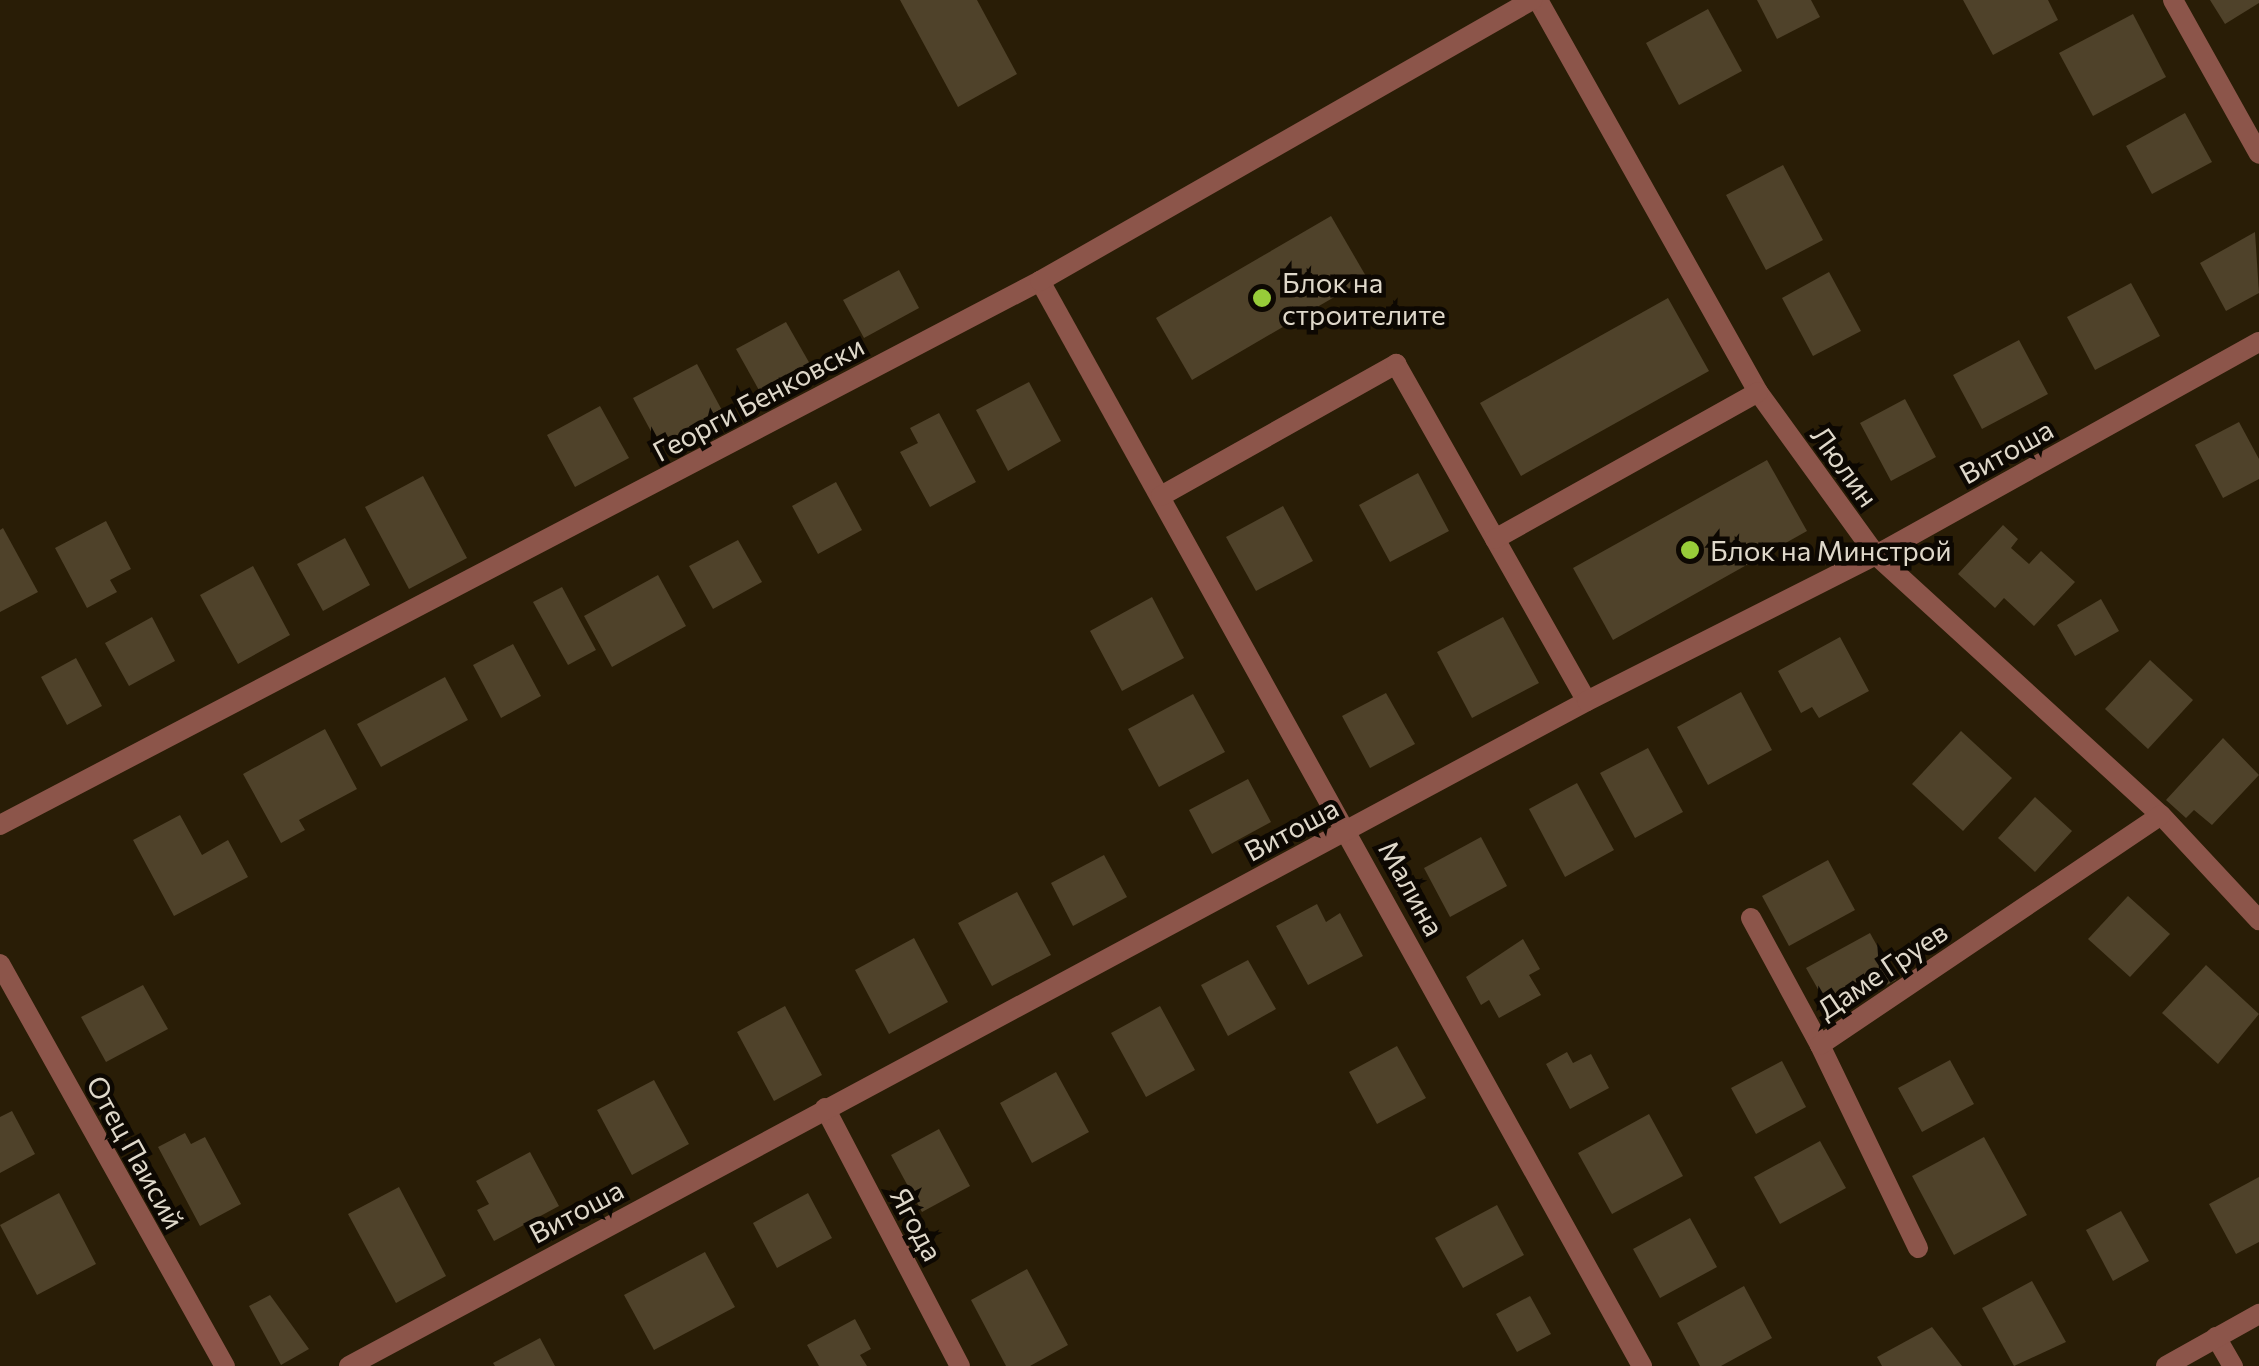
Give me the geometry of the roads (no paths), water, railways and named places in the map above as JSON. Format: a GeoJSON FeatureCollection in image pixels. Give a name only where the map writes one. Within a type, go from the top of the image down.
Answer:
{"type":"FeatureCollection","features":[{"type":"Feature","properties":{"kind":"street","name":"Георги Бенковски"},"geometry":{"type":"LineString","coordinates":[[0,825],[1040,281],[1535,0]]}},
{"type":"Feature","properties":{"kind":"street","name":"Люлин"},"geometry":{"type":"LineString","coordinates":[[1535,0],[1758,392],[1876,555],[2161,815],[2259,920]]}},
{"type":"Feature","properties":{"kind":"street"},"geometry":{"type":"LineString","coordinates":[[2173,0],[2259,154]]}},
{"type":"Feature","properties":{"kind":"street","name":"Малина"},"geometry":{"type":"LineString","coordinates":[[1040,281],[1349,830],[1642,1366]]}},
{"type":"Feature","properties":{"kind":"street","name":"Витоша"},"geometry":{"type":"LineString","coordinates":[[348,1366],[1587,701],[1876,555],[2259,342]]}},
{"type":"Feature","properties":{"kind":"street"},"geometry":{"type":"LineString","coordinates":[[1161,496],[1396,364],[1587,701]]}},
{"type":"Feature","properties":{"kind":"street"},"geometry":{"type":"LineString","coordinates":[[1495,539],[1758,392]]}},
{"type":"Feature","properties":{"kind":"street","name":"Даме Груев"},"geometry":{"type":"LineString","coordinates":[[1918,1248],[1820,1045],[2161,815]]}},
{"type":"Feature","properties":{"kind":"street"},"geometry":{"type":"LineString","coordinates":[[1751,918],[1820,1045]]}},
{"type":"Feature","properties":{"kind":"street","name":"Отец Паисий"},"geometry":{"type":"LineString","coordinates":[[0,964],[225,1366]]}},
{"type":"Feature","properties":{"kind":"street","name":"Ягода"},"geometry":{"type":"LineString","coordinates":[[825,1108],[960,1366]]}},
{"type":"Feature","properties":{"kind":"street"},"geometry":{"type":"LineString","coordinates":[[2166,1366],[2259,1314]]}},
{"type":"Feature","properties":{"kind":"street"},"geometry":{"type":"LineString","coordinates":[[2216,1337],[2233,1366]]}},
{"type":"Feature","properties":{"kind":"place","name":"Блок на строителите"},"geometry":{"type":"Point","coordinates":[1262,298]}},
{"type":"Feature","properties":{"kind":"place","name":"Блок на Минстрой"},"geometry":{"type":"Point","coordinates":[1690,550]}}]}
